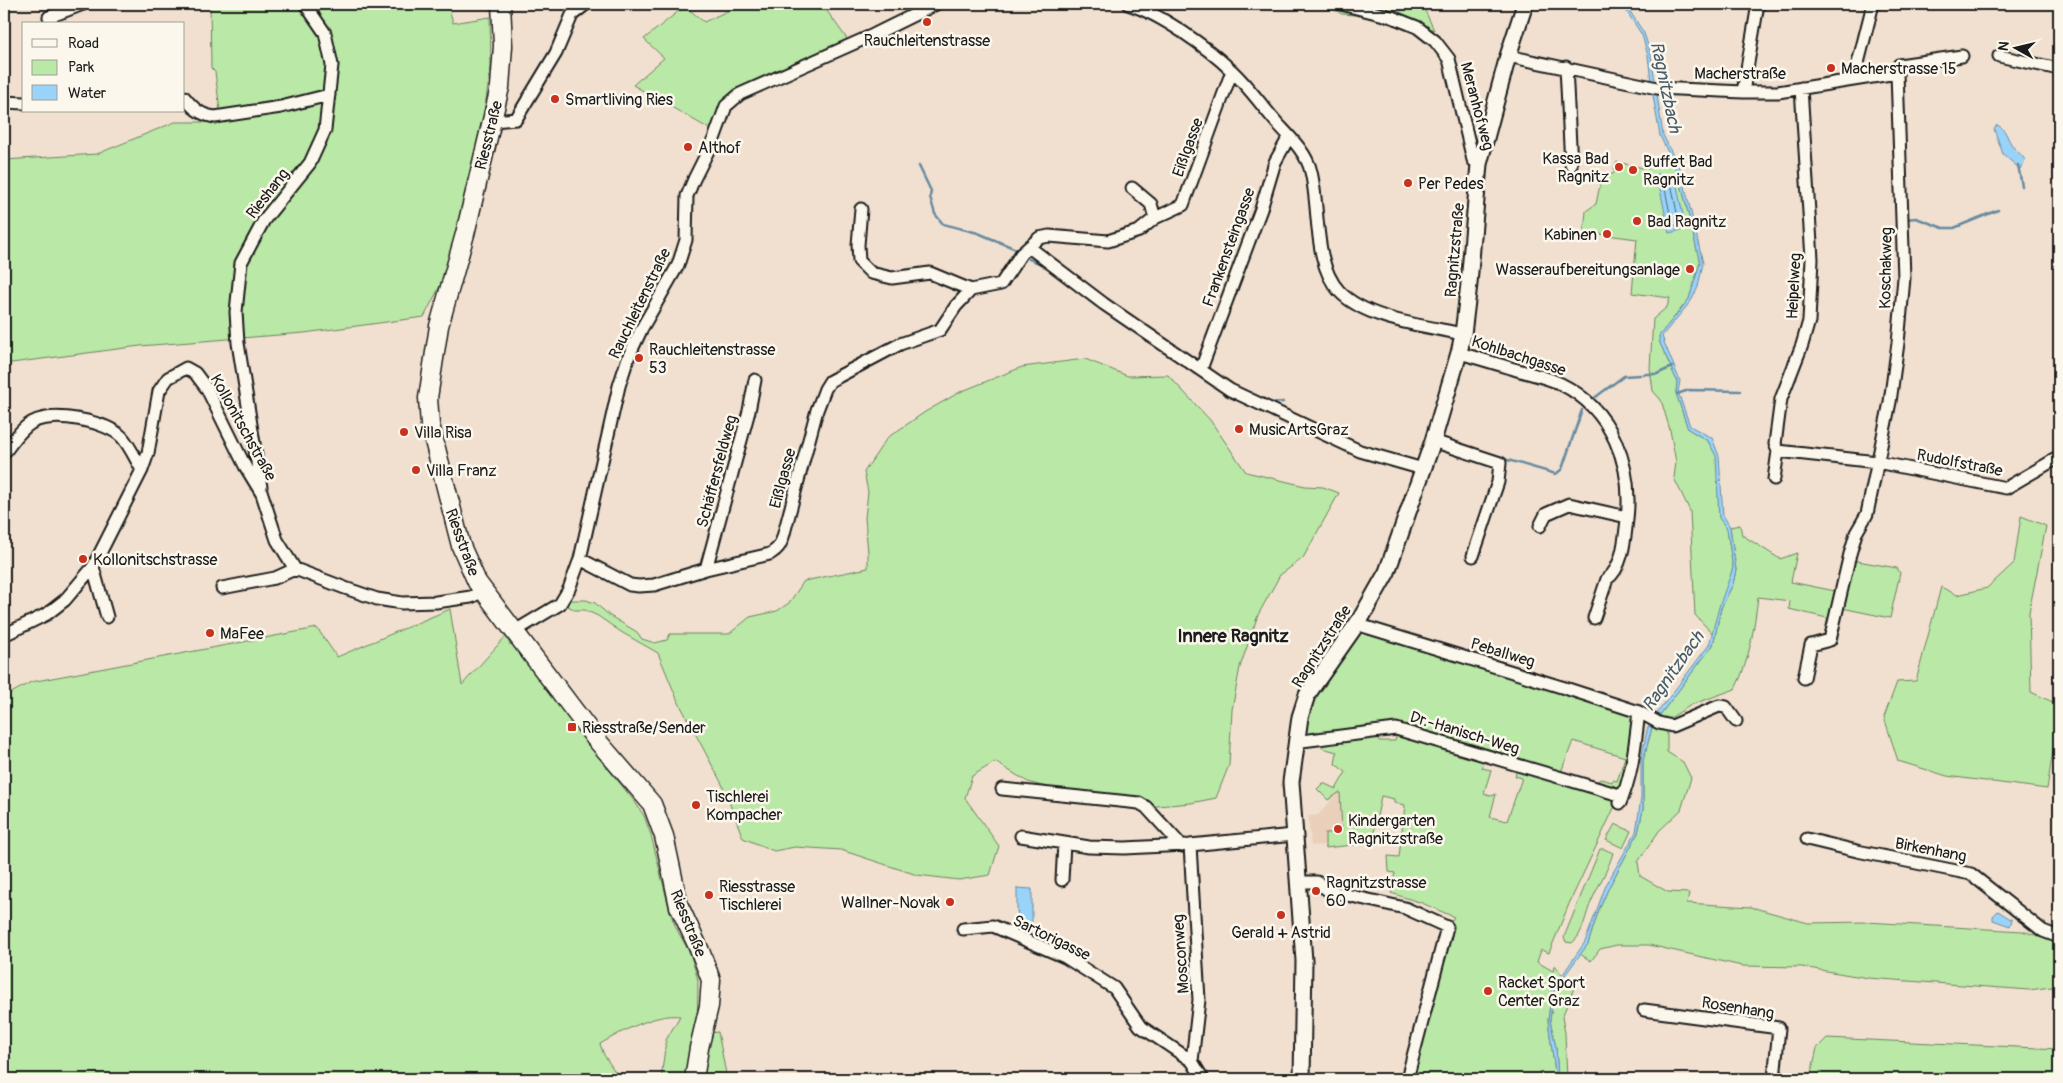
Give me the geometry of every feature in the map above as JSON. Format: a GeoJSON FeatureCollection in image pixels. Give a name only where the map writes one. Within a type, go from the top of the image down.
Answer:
{"type":"FeatureCollection","features":[{"type":"Feature","properties":{"kind":"main road","name":"Riesstraße"},"geometry":{"type":"LineString","coordinates":[[501,4],[503,46],[500,87],[465,234],[439,326],[428,398],[430,425],[464,554],[483,591],[595,738],[652,804],[664,836],[679,906],[711,980],[709,1006],[694,1079]]}},
{"type":"Feature","properties":{"kind":"main road","name":"Ragnitzstraße"},"geometry":{"type":"LineString","coordinates":[[1302,1079],[1304,961],[1291,782],[1295,740],[1307,695],[1356,624],[1392,562],[1433,441],[1463,334],[1480,164],[1508,56],[1525,4]]}},
{"type":"Feature","properties":{"kind":"street"},"geometry":{"type":"LineString","coordinates":[[49,16],[83,4]]}},
{"type":"Feature","properties":{"kind":"street","name":"Rieshang"},"geometry":{"type":"LineString","coordinates":[[238,343],[236,312],[241,263],[264,220],[310,163],[325,130],[332,65],[326,32],[306,4]]}},
{"type":"Feature","properties":{"kind":"street"},"geometry":{"type":"LineString","coordinates":[[493,121],[516,119],[556,53],[572,14],[586,4]]}},
{"type":"Feature","properties":{"kind":"street","name":"Rauchleitenstraße"},"geometry":{"type":"LineString","coordinates":[[515,632],[560,604],[570,589],[580,559],[619,386],[628,358],[642,328],[678,265],[686,240],[687,196],[714,139],[726,106],[740,94],[873,35],[936,4]]}},
{"type":"Feature","properties":{"kind":"street"},"geometry":{"type":"LineString","coordinates":[[1128,4],[1139,7],[1179,29],[1232,71],[1289,137],[1311,170],[1324,264],[1330,280],[1341,293],[1359,305],[1384,317],[1463,334]]}},
{"type":"Feature","properties":{"kind":"street","name":"Meranhofweg"},"geometry":{"type":"LineString","coordinates":[[1341,4],[1417,27],[1436,40],[1449,59],[1473,160],[1480,164]]}},
{"type":"Feature","properties":{"kind":"street"},"geometry":{"type":"LineString","coordinates":[[1742,92],[1758,4]]}},
{"type":"Feature","properties":{"kind":"street"},"geometry":{"type":"LineString","coordinates":[[1854,79],[1873,4]]}},
{"type":"Feature","properties":{"kind":"street","name":"Macherstraße"},"geometry":{"type":"LineString","coordinates":[[1508,56],[1657,88],[1742,92],[1778,92],[1897,72],[1899,65],[1962,56]]}},
{"type":"Feature","properties":{"kind":"street"},"geometry":{"type":"LineString","coordinates":[[1999,56],[2059,69]]}},
{"type":"Feature","properties":{"kind":"street"},"geometry":{"type":"LineString","coordinates":[[1566,67],[1571,165]]}},
{"type":"Feature","properties":{"kind":"street","name":"Eißlgasse"},"geometry":{"type":"LineString","coordinates":[[580,559],[630,585],[639,586],[654,585],[706,569],[770,554],[780,546],[817,410],[824,389],[830,381],[900,344],[940,330],[956,306],[971,290],[1001,284],[1021,254],[1039,238],[1049,236],[1108,241],[1139,231],[1155,218],[1183,205],[1232,71]]}},
{"type":"Feature","properties":{"kind":"street","name":"Koschakweg"},"geometry":{"type":"LineString","coordinates":[[1804,678],[1811,645],[1830,640],[1856,533],[1867,514],[1890,402],[1904,278],[1897,72]]}},
{"type":"Feature","properties":{"kind":"street","name":"Heipelweg"},"geometry":{"type":"LineString","coordinates":[[1774,479],[1778,451],[1775,444],[1781,399],[1802,345],[1809,321],[1812,259],[1801,88]]}},
{"type":"Feature","properties":{"kind":"street"},"geometry":{"type":"LineString","coordinates":[[185,98],[193,108],[204,115],[215,117],[281,107],[329,95]]}},
{"type":"Feature","properties":{"kind":"street"},"geometry":{"type":"LineString","coordinates":[[4,102],[22,103]]}},
{"type":"Feature","properties":{"kind":"street","name":"Frankensteingasse"},"geometry":{"type":"LineString","coordinates":[[1201,369],[1241,258],[1261,209],[1275,162],[1289,137]]}},
{"type":"Feature","properties":{"kind":"street"},"geometry":{"type":"LineString","coordinates":[[1132,188],[1151,204],[1155,218]]}},
{"type":"Feature","properties":{"kind":"street"},"geometry":{"type":"LineString","coordinates":[[861,209],[858,261],[871,273],[892,278],[930,273],[971,290]]}},
{"type":"Feature","properties":{"kind":"street"},"geometry":{"type":"LineString","coordinates":[[1029,247],[1104,304],[1230,390],[1360,452],[1423,469]]}},
{"type":"Feature","properties":{"kind":"street","name":"Kollonitschstraße"},"geometry":{"type":"LineString","coordinates":[[238,343],[262,494],[277,540],[295,569]]}},
{"type":"Feature","properties":{"kind":"street","name":"Kohlbachgasse"},"geometry":{"type":"LineString","coordinates":[[1459,353],[1552,380],[1572,390],[1592,406],[1611,431],[1622,454],[1628,487],[1627,517],[1617,566],[1613,576],[1607,579],[1594,618]]}},
{"type":"Feature","properties":{"kind":"street","name":"Kollonitschstraße"},"geometry":{"type":"LineString","coordinates":[[4,635],[47,614],[65,600],[92,567],[142,470],[148,452],[159,391],[168,378],[186,368],[195,373],[207,389],[245,466],[262,494]]}},
{"type":"Feature","properties":{"kind":"street","name":"Schäffersfeldweg"},"geometry":{"type":"LineString","coordinates":[[706,569],[749,411],[755,380]]}},
{"type":"Feature","properties":{"kind":"street"},"geometry":{"type":"LineString","coordinates":[[4,453],[14,440],[33,422],[59,416],[108,428],[118,434],[124,439],[142,470]]}},
{"type":"Feature","properties":{"kind":"street"},"geometry":{"type":"LineString","coordinates":[[1433,441],[1500,463],[1498,482],[1473,556]]}},
{"type":"Feature","properties":{"kind":"street"},"geometry":{"type":"LineString","coordinates":[[1778,451],[1878,462]]}},
{"type":"Feature","properties":{"kind":"street","name":"Rudolfstraße"},"geometry":{"type":"LineString","coordinates":[[1878,462],[2006,488],[2054,460],[2059,461]]}},
{"type":"Feature","properties":{"kind":"street"},"geometry":{"type":"LineString","coordinates":[[1540,526],[1546,514],[1570,504],[1627,517]]}},
{"type":"Feature","properties":{"kind":"street"},"geometry":{"type":"LineString","coordinates":[[92,567],[107,617]]}},
{"type":"Feature","properties":{"kind":"street"},"geometry":{"type":"LineString","coordinates":[[222,588],[275,578],[295,569],[345,588],[402,603],[436,602],[471,597],[483,591]]}},
{"type":"Feature","properties":{"kind":"street","name":"Peballweg"},"geometry":{"type":"LineString","coordinates":[[1356,624],[1639,712],[1655,721],[1672,726],[1718,706],[1726,707],[1736,721]]}},
{"type":"Feature","properties":{"kind":"street","name":"Dr.-Hanisch-Weg"},"geometry":{"type":"LineString","coordinates":[[1295,740],[1302,741],[1396,728],[1622,800],[1634,758],[1639,712]]}},
{"type":"Feature","properties":{"kind":"street"},"geometry":{"type":"LineString","coordinates":[[1002,789],[1139,803],[1146,807],[1186,845]]}},
{"type":"Feature","properties":{"kind":"street"},"geometry":{"type":"LineString","coordinates":[[1021,836],[1090,847],[1125,848],[1186,845],[1294,835]]}},
{"type":"Feature","properties":{"kind":"street","name":"Birkenhang"},"geometry":{"type":"LineString","coordinates":[[1807,839],[1971,874],[2044,931],[2059,937]]}},
{"type":"Feature","properties":{"kind":"street"},"geometry":{"type":"LineString","coordinates":[[1062,880],[1064,843]]}},
{"type":"Feature","properties":{"kind":"street","name":"Mosconweg"},"geometry":{"type":"LineString","coordinates":[[1186,845],[1199,1000],[1192,1061]]}},
{"type":"Feature","properties":{"kind":"street"},"geometry":{"type":"LineString","coordinates":[[1299,882],[1318,882],[1328,891],[1405,908],[1447,927],[1407,1079]]}},
{"type":"Feature","properties":{"kind":"street","name":"Sartorigasse"},"geometry":{"type":"LineString","coordinates":[[963,929],[993,926],[1065,957],[1114,988],[1140,1026],[1192,1061],[1203,1079]]}},
{"type":"Feature","properties":{"kind":"street","name":"Rosenhang"},"geometry":{"type":"LineString","coordinates":[[1644,1010],[1779,1028],[1774,1079]]}},
{"type":"Feature","properties":{"kind":"shaded area","name":"Kindergarten Ragnitzstraße"},"geometry":{"type":"Polygon","coordinates":[[[1340,791],[1364,842],[1311,846],[1308,816],[1318,815],[1340,791]]]}},
{"type":"Feature","properties":{"kind":"green space"},"geometry":{"type":"Polygon","coordinates":[[[210,4],[448,4],[453,23],[490,17],[491,67],[483,119],[464,209],[440,286],[424,317],[304,333],[140,346],[4,364],[4,160],[97,154],[175,122],[219,122],[324,102],[320,93],[220,110],[215,72],[211,68],[210,4]]]}},
{"type":"Feature","properties":{"kind":"green space"},"geometry":{"type":"Polygon","coordinates":[[[742,4],[822,4],[850,43],[738,91],[713,131],[633,85],[664,58],[644,39],[685,6],[704,22],[742,4]]]}},
{"type":"Feature","properties":{"kind":"green space"},"geometry":{"type":"Polygon","coordinates":[[[1323,4],[1422,4],[1434,30],[1379,17],[1342,14],[1323,4]]]}},
{"type":"Feature","properties":{"kind":"green space"},"geometry":{"type":"Polygon","coordinates":[[[1650,161],[1674,165],[1679,175],[1700,263],[1689,299],[1659,336],[1660,343],[1677,381],[1676,393],[1688,429],[1708,441],[1717,457],[1719,517],[1727,529],[1733,568],[1713,634],[1695,615],[1690,511],[1674,478],[1676,462],[1670,430],[1661,400],[1653,391],[1650,368],[1653,319],[1667,307],[1670,298],[1632,293],[1637,239],[1584,232],[1586,211],[1596,204],[1602,175],[1613,174],[1616,170],[1614,169],[1617,162],[1648,169],[1650,161]]]}},
{"type":"Feature","properties":{"kind":"green space"},"geometry":{"type":"Polygon","coordinates":[[[1085,359],[1128,376],[1168,375],[1210,420],[1246,472],[1305,486],[1323,487],[1339,493],[1303,558],[1280,575],[1258,615],[1240,667],[1232,710],[1229,765],[1216,798],[1191,803],[1146,807],[1099,794],[1049,788],[1028,782],[995,762],[972,776],[965,798],[999,846],[990,875],[959,880],[917,875],[841,850],[795,847],[774,851],[743,838],[722,784],[677,699],[658,653],[621,632],[598,616],[585,610],[575,610],[566,605],[568,600],[586,600],[595,603],[610,616],[637,632],[642,639],[655,643],[667,640],[670,634],[729,634],[750,617],[777,611],[789,603],[804,581],[868,568],[865,518],[868,492],[864,472],[887,438],[925,412],[960,392],[1022,367],[1085,359]]]}},
{"type":"Feature","properties":{"kind":"green space"},"geometry":{"type":"Polygon","coordinates":[[[2021,516],[2046,526],[2029,612],[2031,692],[2059,705],[2059,744],[2054,744],[2047,789],[1947,776],[1898,761],[1884,717],[1897,682],[1916,681],[1941,587],[1957,595],[1987,588],[2014,563],[2021,516]]]}},
{"type":"Feature","properties":{"kind":"green space"},"geometry":{"type":"Polygon","coordinates":[[[1740,525],[1742,535],[1780,559],[1797,553],[1791,582],[1845,593],[1852,560],[1897,568],[1900,573],[1890,618],[1842,608],[1831,619],[1789,609],[1790,601],[1758,597],[1748,655],[1735,689],[1691,705],[1667,720],[1667,752],[1683,762],[1691,778],[1681,810],[1659,831],[1638,862],[1640,876],[1668,892],[1689,893],[1687,903],[1751,907],[1808,923],[1866,922],[2022,931],[2059,942],[2059,991],[2051,987],[2029,990],[1868,978],[1802,967],[1742,966],[1649,945],[1617,945],[1600,949],[1591,961],[1580,954],[1588,944],[1598,912],[1609,887],[1638,833],[1643,809],[1643,761],[1653,724],[1713,645],[1721,608],[1733,584],[1736,570],[1730,527],[1740,525]]]}},
{"type":"Feature","properties":{"kind":"green space"},"geometry":{"type":"Polygon","coordinates":[[[450,609],[462,685],[506,636],[510,645],[512,641],[644,816],[651,835],[670,912],[676,928],[690,953],[698,980],[696,1079],[661,1079],[666,1040],[680,1016],[670,1016],[638,1024],[600,1044],[604,1055],[620,1079],[4,1079],[4,697],[31,682],[317,628],[337,657],[450,609]]]}},
{"type":"Feature","properties":{"kind":"green space"},"geometry":{"type":"Polygon","coordinates":[[[1361,632],[1633,716],[1632,756],[1624,784],[1617,789],[1594,783],[1601,779],[1612,782],[1613,780],[1617,781],[1625,757],[1573,741],[1561,772],[1416,730],[1326,735],[1316,731],[1312,735],[1303,734],[1305,722],[1317,696],[1361,632]]]}},
{"type":"Feature","properties":{"kind":"green space"},"geometry":{"type":"Polygon","coordinates":[[[1397,733],[1481,757],[1484,763],[1482,768],[1491,770],[1484,793],[1492,796],[1496,794],[1490,817],[1507,821],[1522,778],[1515,776],[1517,770],[1612,798],[1615,806],[1569,904],[1549,953],[1541,950],[1537,962],[1553,971],[1555,965],[1562,975],[1552,990],[1548,1020],[1556,1079],[1407,1079],[1447,927],[1454,917],[1422,903],[1391,893],[1395,873],[1389,872],[1388,856],[1399,857],[1405,805],[1394,803],[1394,799],[1381,796],[1372,843],[1325,848],[1325,833],[1342,832],[1340,792],[1328,800],[1317,789],[1323,783],[1336,789],[1346,772],[1335,764],[1337,752],[1322,748],[1321,744],[1377,734],[1379,741],[1395,741],[1397,733]]]}},
{"type":"Feature","properties":{"kind":"green space"},"geometry":{"type":"Polygon","coordinates":[[[1615,824],[1631,831],[1623,848],[1606,840],[1615,824]]]}},
{"type":"Feature","properties":{"kind":"green space"},"geometry":{"type":"Polygon","coordinates":[[[1600,849],[1613,853],[1611,859],[1579,934],[1572,943],[1566,942],[1564,937],[1600,849]]]}},
{"type":"Feature","properties":{"kind":"green space"},"geometry":{"type":"Polygon","coordinates":[[[1563,977],[1574,988],[1562,1017],[1565,1033],[1567,1079],[1558,1079],[1556,1048],[1550,1020],[1554,990],[1563,977]]]}},
{"type":"Feature","properties":{"kind":"green space"},"geometry":{"type":"Polygon","coordinates":[[[718,1032],[727,1079],[699,1079],[709,1033],[718,1032]]]}},
{"type":"Feature","properties":{"kind":"green space"},"geometry":{"type":"Polygon","coordinates":[[[1827,1038],[2059,1049],[2059,1079],[1810,1079],[1817,1048],[1827,1038]]]}},
{"type":"Feature","properties":{"kind":"water","name":"Ragnitzbach"},"geometry":{"type":"Polygon","coordinates":[[[1624,4],[1628,4],[1629,10],[1644,33],[1651,55],[1663,135],[1682,174],[1703,263],[1698,287],[1691,301],[1662,336],[1680,381],[1678,392],[1690,426],[1712,438],[1719,456],[1723,515],[1730,527],[1736,570],[1733,584],[1721,608],[1713,645],[1653,724],[1643,761],[1643,809],[1638,833],[1609,887],[1598,912],[1588,944],[1554,990],[1550,1020],[1556,1048],[1558,1079],[1556,1079],[1548,1020],[1552,990],[1585,942],[1606,885],[1636,832],[1641,798],[1641,760],[1647,730],[1651,721],[1709,645],[1719,607],[1733,568],[1727,529],[1719,518],[1716,456],[1708,441],[1688,429],[1676,393],[1677,381],[1660,343],[1659,336],[1689,299],[1700,263],[1679,175],[1660,136],[1648,56],[1642,35],[1624,4]]]}},
{"type":"Feature","properties":{"kind":"water"},"geometry":{"type":"Polygon","coordinates":[[[1997,125],[2003,129],[2014,148],[2025,160],[2020,169],[2003,154],[1994,129],[1997,125]]]}},
{"type":"Feature","properties":{"kind":"water"},"geometry":{"type":"Polygon","coordinates":[[[1657,174],[1675,177],[1686,229],[1669,233],[1657,174]]]}},
{"type":"Feature","properties":{"kind":"water"},"geometry":{"type":"Polygon","coordinates":[[[1017,888],[1032,889],[1032,925],[1021,924],[1017,911],[1017,888]]]}},
{"type":"Feature","properties":{"kind":"water"},"geometry":{"type":"Polygon","coordinates":[[[1998,911],[2012,920],[2010,926],[1993,920],[1993,916],[1998,911]]]}},
{"type":"Feature","properties":{"kind":"waterway"},"geometry":{"type":"LineString","coordinates":[[2018,165],[2022,186]]}},
{"type":"Feature","properties":{"kind":"waterway"},"geometry":{"type":"LineString","coordinates":[[919,166],[931,191],[930,197],[935,214],[943,224],[978,233],[1016,249]]}},
{"type":"Feature","properties":{"kind":"waterway"},"geometry":{"type":"LineString","coordinates":[[1906,219],[1916,218],[1943,228],[1954,228],[1998,210]]}},
{"type":"Feature","properties":{"kind":"waterway"},"geometry":{"type":"LineString","coordinates":[[1029,259],[1044,265]]}},
{"type":"Feature","properties":{"kind":"waterway"},"geometry":{"type":"LineString","coordinates":[[1060,277],[1096,306]]}},
{"type":"Feature","properties":{"kind":"waterway"},"geometry":{"type":"LineString","coordinates":[[1643,374],[1657,374],[1672,367]]}},
{"type":"Feature","properties":{"kind":"waterway"},"geometry":{"type":"LineString","coordinates":[[1593,399],[1624,376],[1640,375]]}},
{"type":"Feature","properties":{"kind":"waterway"},"geometry":{"type":"LineString","coordinates":[[1677,394],[1689,390],[1740,391]]}},
{"type":"Feature","properties":{"kind":"waterway"},"geometry":{"type":"LineString","coordinates":[[1268,403],[1283,402]]}},
{"type":"Feature","properties":{"kind":"waterway"},"geometry":{"type":"LineString","coordinates":[[1501,458],[1556,474],[1562,469],[1582,410]]}},
{"type":"Feature","properties":{"kind":"place","name":"Rauchleitenstrasse"},"geometry":{"type":"Point","coordinates":[927,22]}},
{"type":"Feature","properties":{"kind":"place","name":"Macherstrasse 15"},"geometry":{"type":"Point","coordinates":[1831,68]}},
{"type":"Feature","properties":{"kind":"place","name":"Smartliving Ries"},"geometry":{"type":"Point","coordinates":[555,99]}},
{"type":"Feature","properties":{"kind":"place","name":"Althof"},"geometry":{"type":"Point","coordinates":[688,147]}},
{"type":"Feature","properties":{"kind":"place","name":"Kassa Bad Ragnitz"},"geometry":{"type":"Point","coordinates":[1619,167]}},
{"type":"Feature","properties":{"kind":"place","name":"Buffet Bad Ragnitz"},"geometry":{"type":"Point","coordinates":[1633,170]}},
{"type":"Feature","properties":{"kind":"place","name":"Per Pedes"},"geometry":{"type":"Point","coordinates":[1408,183]}},
{"type":"Feature","properties":{"kind":"place","name":"Bad Ragnitz"},"geometry":{"type":"Point","coordinates":[1637,221]}},
{"type":"Feature","properties":{"kind":"place","name":"Kabinen"},"geometry":{"type":"Point","coordinates":[1607,234]}},
{"type":"Feature","properties":{"kind":"place","name":"Wasseraufbereitungsanlage"},"geometry":{"type":"Point","coordinates":[1690,269]}},
{"type":"Feature","properties":{"kind":"place","name":"Rauchleitenstrasse 53"},"geometry":{"type":"Point","coordinates":[639,358]}},
{"type":"Feature","properties":{"kind":"place","name":"MusicArtsGraz"},"geometry":{"type":"Point","coordinates":[1239,429]}},
{"type":"Feature","properties":{"kind":"place","name":"Villa Risa"},"geometry":{"type":"Point","coordinates":[404,432]}},
{"type":"Feature","properties":{"kind":"place","name":"Villa Franz"},"geometry":{"type":"Point","coordinates":[416,470]}},
{"type":"Feature","properties":{"kind":"place","name":"Kollonitschstrasse"},"geometry":{"type":"Point","coordinates":[83,559]}},
{"type":"Feature","properties":{"kind":"place","name":"MaFee"},"geometry":{"type":"Point","coordinates":[210,633]}},
{"type":"Feature","properties":{"kind":"place","name":"Riesstraße/Sender"},"geometry":{"type":"Point","coordinates":[572,727]}},
{"type":"Feature","properties":{"kind":"place","name":"Tischlerei Kompacher"},"geometry":{"type":"Point","coordinates":[696,805]}},
{"type":"Feature","properties":{"kind":"place","name":"Kindergarten Ragnitzstraße"},"geometry":{"type":"Point","coordinates":[1338,829]}},
{"type":"Feature","properties":{"kind":"place","name":"Ragnitzstrasse 60"},"geometry":{"type":"Point","coordinates":[1316,891]}},
{"type":"Feature","properties":{"kind":"place","name":"Riesstrasse Tischlerei"},"geometry":{"type":"Point","coordinates":[709,895]}},
{"type":"Feature","properties":{"kind":"place","name":"Wallner-Novak"},"geometry":{"type":"Point","coordinates":[950,902]}},
{"type":"Feature","properties":{"kind":"place","name":"Gerald + Astrid"},"geometry":{"type":"Point","coordinates":[1281,915]}},
{"type":"Feature","properties":{"kind":"place","name":"Racket Sport Center Graz"},"geometry":{"type":"Point","coordinates":[1488,991]}},
{"type":"Feature","properties":{"kind":"district","name":"Innere Ragnitz"},"geometry":{"type":"Point","coordinates":[1233,636]}}]}
